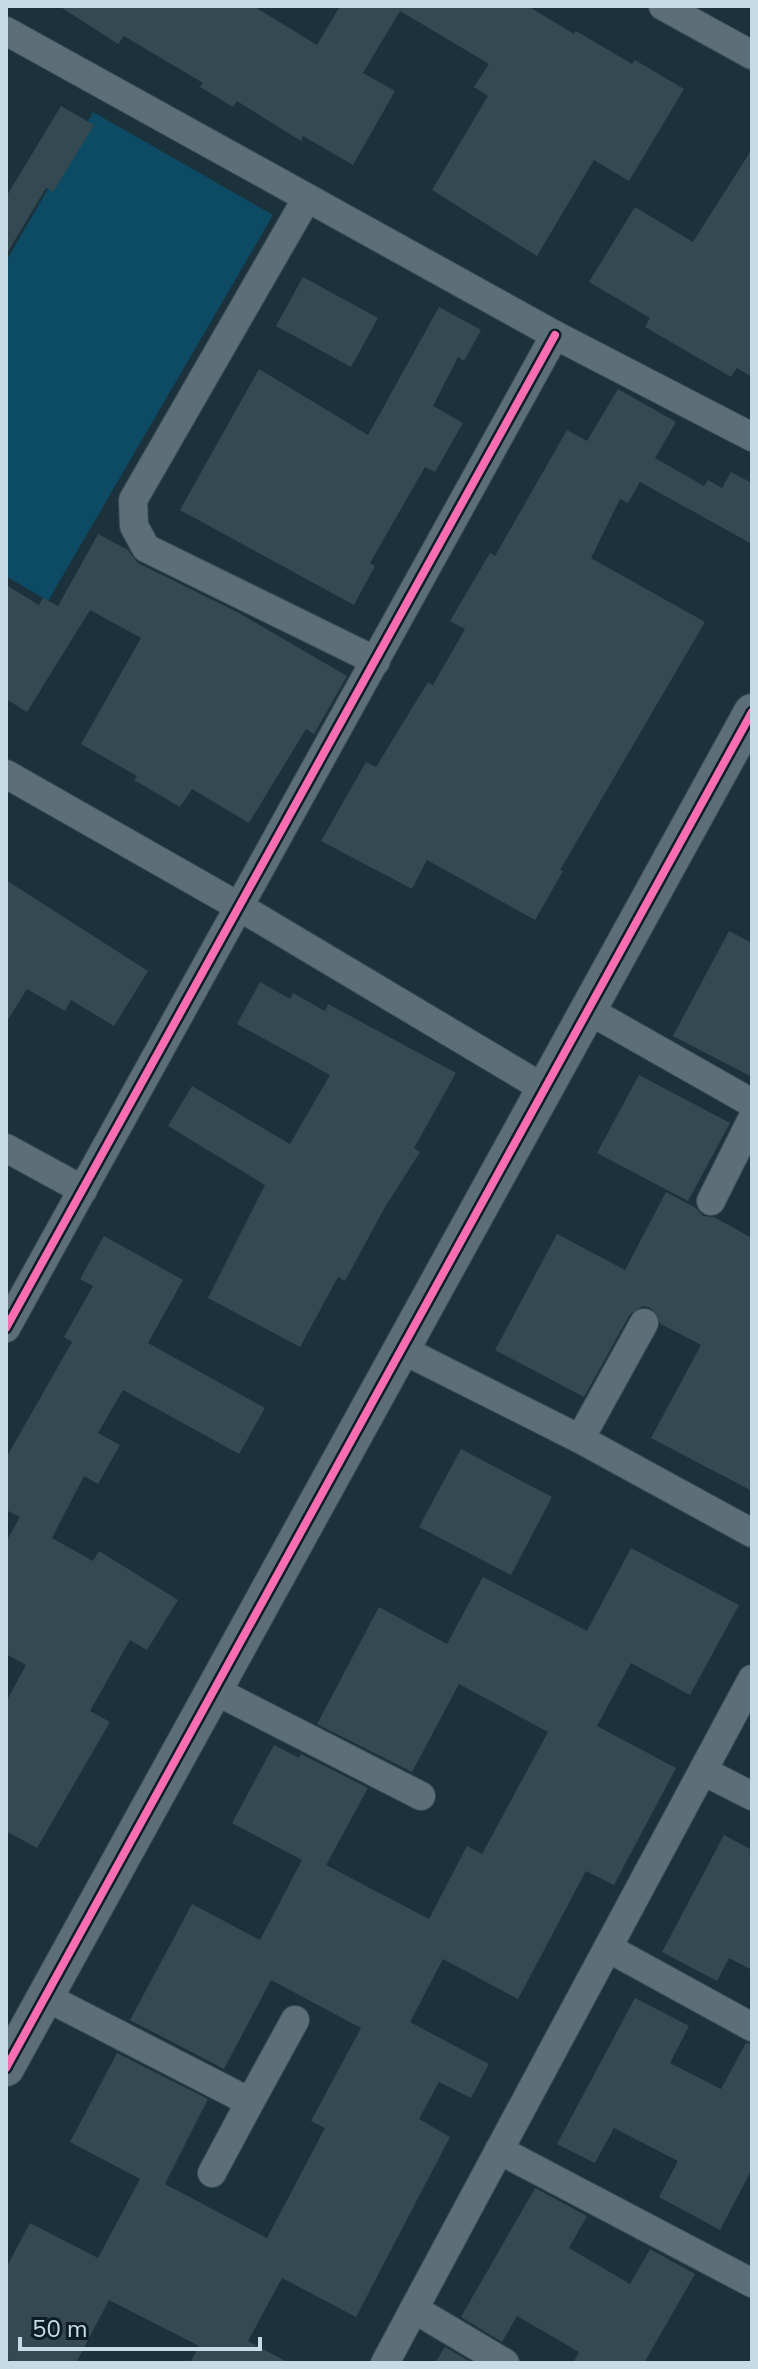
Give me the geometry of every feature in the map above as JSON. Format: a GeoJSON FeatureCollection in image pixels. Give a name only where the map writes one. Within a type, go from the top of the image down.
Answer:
{"type":"FeatureCollection","features":[{"type":"Feature","properties":{"kind":"street"},"geometry":{"type":"LineString","coordinates":[[663,6],[752,55]]}},
{"type":"Feature","properties":{"kind":"street"},"geometry":{"type":"LineString","coordinates":[[6,31],[555,335],[752,437]]}},
{"type":"Feature","properties":{"kind":"street"},"geometry":{"type":"LineString","coordinates":[[307,198],[133,500],[134,526],[146,548],[376,661]]}},
{"type":"Feature","properties":{"kind":"street"},"geometry":{"type":"LineString","coordinates":[[6,1328],[555,335]]}},
{"type":"Feature","properties":{"kind":"street"},"geometry":{"type":"LineString","coordinates":[[6,2068],[752,712]]}},
{"type":"Feature","properties":{"kind":"street"},"geometry":{"type":"LineString","coordinates":[[9,783],[238,906],[545,1089]]}},
{"type":"Feature","properties":{"kind":"street"},"geometry":{"type":"LineString","coordinates":[[588,1010],[752,1103]]}},
{"type":"Feature","properties":{"kind":"street"},"geometry":{"type":"LineString","coordinates":[[711,1201],[752,1119]]}},
{"type":"Feature","properties":{"kind":"street"},"geometry":{"type":"LineString","coordinates":[[6,1148],[83,1190]]}},
{"type":"Feature","properties":{"kind":"street"},"geometry":{"type":"LineString","coordinates":[[580,1439],[644,1323]]}},
{"type":"Feature","properties":{"kind":"street"},"geometry":{"type":"LineString","coordinates":[[401,1349],[580,1439],[752,1533]]}},
{"type":"Feature","properties":{"kind":"street"},"geometry":{"type":"LineString","coordinates":[[385,2363],[752,1679]]}},
{"type":"Feature","properties":{"kind":"street"},"geometry":{"type":"LineString","coordinates":[[214,1690],[421,1796]]}},
{"type":"Feature","properties":{"kind":"street"},"geometry":{"type":"LineString","coordinates":[[703,1771],[752,1796]]}},
{"type":"Feature","properties":{"kind":"street"},"geometry":{"type":"LineString","coordinates":[[608,1948],[752,2027]]}},
{"type":"Feature","properties":{"kind":"street"},"geometry":{"type":"LineString","coordinates":[[46,1997],[250,2102]]}},
{"type":"Feature","properties":{"kind":"street"},"geometry":{"type":"LineString","coordinates":[[212,2173],[295,2020]]}},
{"type":"Feature","properties":{"kind":"street"},"geometry":{"type":"LineString","coordinates":[[499,2150],[752,2283]]}},
{"type":"Feature","properties":{"kind":"street"},"geometry":{"type":"LineString","coordinates":[[414,2309],[505,2363]]}},
{"type":"Feature","properties":{"kind":"shaded area"},"geometry":{"type":"Polygon","coordinates":[[[93,112],[273,215],[48,601],[6,576],[6,261],[93,112]]]}},
{"type":"Feature","properties":{"kind":"building"},"geometry":{"type":"Polygon","coordinates":[[[59,6],[253,6],[317,45],[340,6],[528,6],[574,34],[576,31],[632,64],[635,60],[684,89],[629,181],[594,160],[537,256],[432,190],[488,96],[474,87],[489,64],[400,11],[363,73],[395,91],[353,165],[303,136],[301,141],[237,101],[233,107],[200,87],[203,83],[124,36],[118,44],[59,6]]]}},
{"type":"Feature","properties":{"kind":"building"},"geometry":{"type":"Polygon","coordinates":[[[61,106],[94,125],[53,192],[46,188],[6,255],[6,197],[61,106]]]}},
{"type":"Feature","properties":{"kind":"building"},"geometry":{"type":"Polygon","coordinates":[[[752,149],[752,377],[737,368],[731,377],[645,327],[650,318],[589,282],[635,207],[693,242],[752,149]]]}},
{"type":"Feature","properties":{"kind":"building"},"geometry":{"type":"Polygon","coordinates":[[[303,277],[378,318],[351,367],[276,326],[303,277]]]}},
{"type":"Feature","properties":{"kind":"building"},"geometry":{"type":"Polygon","coordinates":[[[439,307],[481,330],[464,361],[458,357],[433,406],[463,423],[435,472],[425,467],[370,563],[375,566],[354,605],[180,510],[259,369],[368,435],[439,307]]]}},
{"type":"Feature","properties":{"kind":"building"},"geometry":{"type":"Polygon","coordinates":[[[618,389],[676,422],[655,458],[704,486],[708,480],[722,488],[731,472],[752,483],[752,544],[640,482],[628,503],[620,499],[591,558],[705,622],[560,870],[563,871],[535,920],[427,860],[412,889],[321,841],[366,762],[376,767],[428,682],[433,685],[465,629],[450,621],[490,553],[495,556],[567,430],[587,441],[618,389]]]}},
{"type":"Feature","properties":{"kind":"building"},"geometry":{"type":"Polygon","coordinates":[[[98,534],[128,550],[138,563],[239,613],[347,676],[314,734],[306,729],[249,823],[192,789],[180,807],[134,780],[137,776],[81,744],[141,638],[90,610],[27,712],[6,699],[6,585],[39,605],[43,598],[58,606],[98,534]]]}},
{"type":"Feature","properties":{"kind":"building"},"geometry":{"type":"Polygon","coordinates":[[[6,880],[148,971],[114,1026],[71,1000],[65,1011],[27,989],[6,1023],[6,880]]]}},
{"type":"Feature","properties":{"kind":"building"},"geometry":{"type":"Polygon","coordinates":[[[729,931],[752,943],[752,1077],[673,1036],[729,931]]]}},
{"type":"Feature","properties":{"kind":"building"},"geometry":{"type":"Polygon","coordinates":[[[260,982],[290,999],[293,993],[325,1011],[328,1004],[456,1073],[414,1148],[420,1152],[385,1207],[345,1281],[338,1277],[300,1347],[208,1298],[265,1185],[168,1126],[192,1086],[290,1144],[330,1075],[237,1024],[260,982]]]}},
{"type":"Feature","properties":{"kind":"building"},"geometry":{"type":"Polygon","coordinates":[[[639,1075],[730,1123],[688,1201],[597,1153],[639,1075]]]}},
{"type":"Feature","properties":{"kind":"building"},"geometry":{"type":"Polygon","coordinates":[[[666,1192],[696,1208],[703,1216],[714,1217],[752,1238],[752,1491],[651,1438],[701,1345],[661,1324],[651,1308],[643,1306],[630,1314],[584,1397],[495,1350],[557,1234],[625,1270],[666,1192]]]}},
{"type":"Feature","properties":{"kind":"building"},"geometry":{"type":"Polygon","coordinates":[[[104,1236],[183,1280],[148,1343],[265,1408],[239,1454],[123,1390],[98,1433],[120,1445],[98,1484],[84,1476],[52,1538],[93,1561],[99,1551],[178,1600],[147,1650],[130,1640],[90,1711],[110,1722],[37,1848],[6,1831],[6,1702],[26,1665],[6,1654],[6,1542],[20,1517],[6,1510],[6,1458],[72,1342],[64,1337],[93,1286],[80,1279],[104,1236]]]}},
{"type":"Feature","properties":{"kind":"building"},"geometry":{"type":"Polygon","coordinates":[[[461,1449],[552,1497],[511,1575],[419,1527],[461,1449]]]}},
{"type":"Feature","properties":{"kind":"building"},"geometry":{"type":"Polygon","coordinates":[[[631,1548],[739,1605],[690,1695],[631,1663],[597,1726],[676,1768],[614,1885],[586,1871],[518,1999],[443,1959],[410,2022],[489,2064],[471,2098],[439,2082],[419,2119],[450,2137],[356,2317],[282,2278],[248,2341],[289,2363],[190,2363],[199,2346],[109,2300],[76,2363],[15,2363],[6,2358],[6,2268],[30,2223],[98,2258],[140,2179],[70,2142],[117,2053],[208,2099],[165,2184],[267,2238],[325,2128],[311,2121],[361,2028],[271,1980],[224,2069],[130,2020],[192,1904],[260,1940],[302,1860],[232,1823],[274,1745],[299,1758],[301,1754],[368,1788],[326,1865],[429,1919],[467,1846],[482,1854],[548,1732],[459,1684],[412,1772],[317,1724],[379,1607],[447,1644],[483,1577],[587,1631],[631,1548]]]}},
{"type":"Feature","properties":{"kind":"building"},"geometry":{"type":"Polygon","coordinates":[[[724,1835],[752,1850],[752,1970],[729,1958],[717,1981],[662,1952],[724,1835]]]}},
{"type":"Feature","properties":{"kind":"building"},"geometry":{"type":"Polygon","coordinates":[[[635,1998],[689,2026],[670,2063],[721,2089],[746,2043],[752,2044],[752,2169],[720,2230],[659,2197],[678,2161],[614,2128],[595,2163],[557,2144],[635,1998]]]}},
{"type":"Feature","properties":{"kind":"building"},"geometry":{"type":"Polygon","coordinates":[[[535,2188],[587,2216],[569,2248],[630,2284],[650,2249],[695,2274],[644,2363],[573,2363],[579,2352],[517,2316],[502,2342],[461,2317],[535,2188]]]}},
{"type":"Feature","properties":{"kind":"building"},"geometry":{"type":"Polygon","coordinates":[[[445,2347],[472,2363],[435,2363],[445,2347]]]}},
{"type":"Feature","properties":{"kind":"cycle path"},"geometry":{"type":"LineString","coordinates":[[6,1328],[555,335]]}},
{"type":"Feature","properties":{"kind":"cycle path"},"geometry":{"type":"LineString","coordinates":[[6,2068],[752,712]]}}]}
